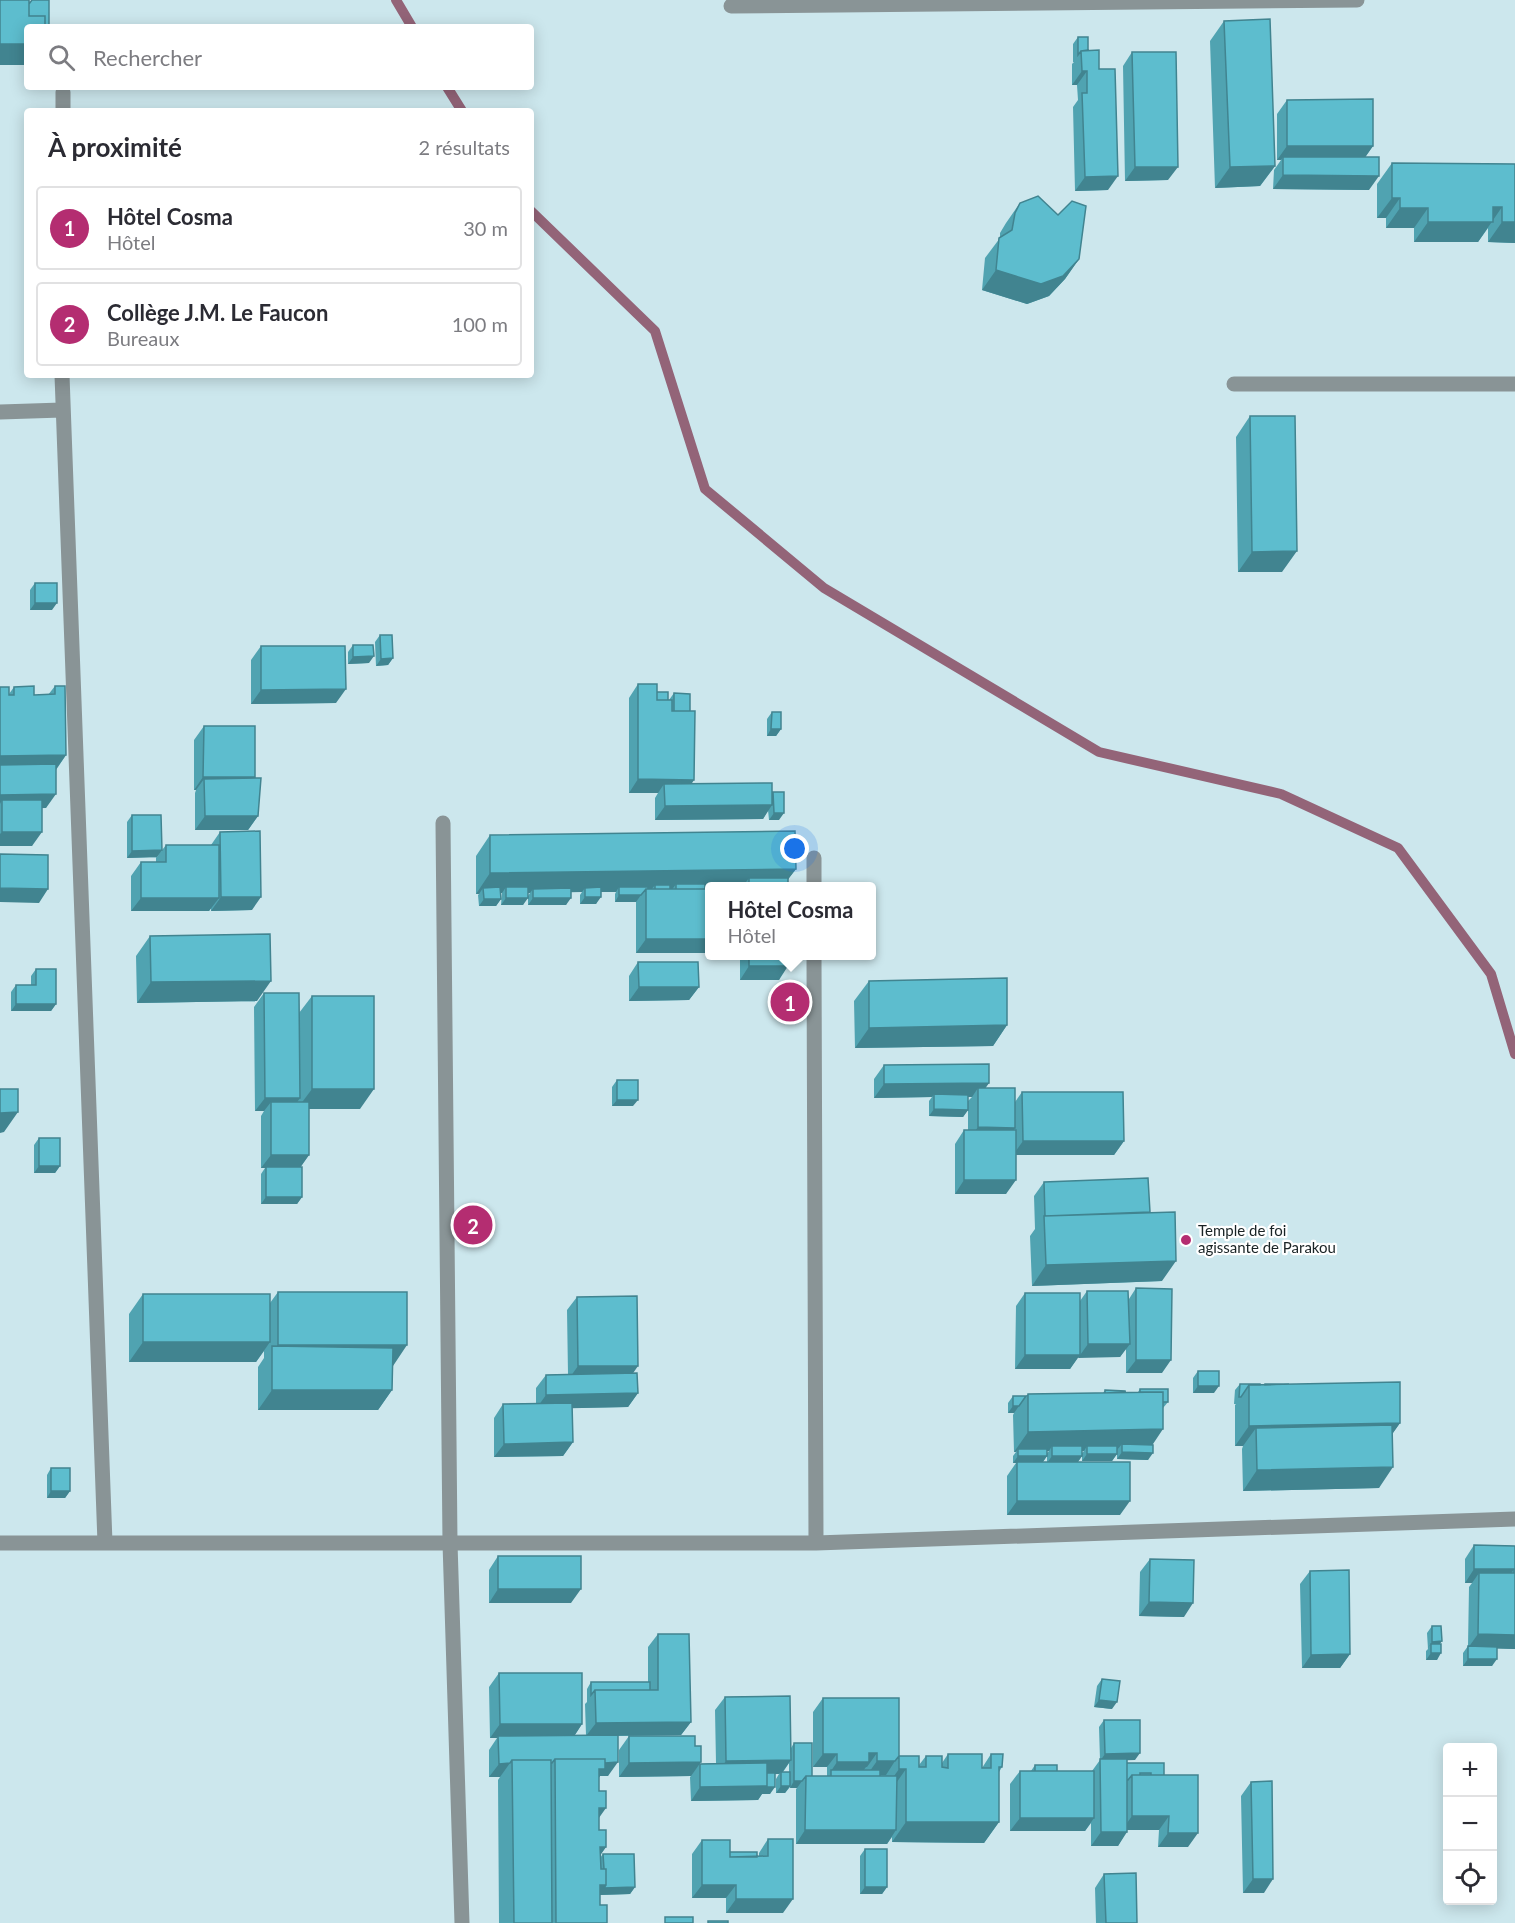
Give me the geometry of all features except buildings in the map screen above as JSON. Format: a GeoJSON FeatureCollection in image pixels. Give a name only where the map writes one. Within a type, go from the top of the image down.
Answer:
{"type":"FeatureCollection","features":[{"type":"Feature","properties":{"kind":"street"},"geometry":{"type":"LineString","coordinates":[[731,6],[1358,0]]}},
{"type":"Feature","properties":{"kind":"street"},"geometry":{"type":"LineString","coordinates":[[63,92],[63,108]]}},
{"type":"Feature","properties":{"kind":"street"},"geometry":{"type":"LineString","coordinates":[[63,378],[62,410],[105,1543]]}},
{"type":"Feature","properties":{"kind":"street"},"geometry":{"type":"LineString","coordinates":[[1234,384],[1515,384]]}},
{"type":"Feature","properties":{"kind":"street"},"geometry":{"type":"LineString","coordinates":[[0,412],[62,410]]}},
{"type":"Feature","properties":{"kind":"street"},"geometry":{"type":"LineString","coordinates":[[443,823],[450,1543],[462,1923]]}},
{"type":"Feature","properties":{"kind":"street"},"geometry":{"type":"LineString","coordinates":[[814,858],[814,882]]}},
{"type":"Feature","properties":{"kind":"street"},"geometry":{"type":"LineString","coordinates":[[814,960],[816,1543]]}},
{"type":"Feature","properties":{"kind":"street"},"geometry":{"type":"LineString","coordinates":[[0,1543],[816,1543],[1515,1519]]}},
{"type":"Feature","properties":{"kind":"waterway"},"geometry":{"type":"LineString","coordinates":[[396,0],[410,24]]}},
{"type":"Feature","properties":{"kind":"waterway"},"geometry":{"type":"LineString","coordinates":[[449,90],[460,108]]}},
{"type":"Feature","properties":{"kind":"waterway"},"geometry":{"type":"LineString","coordinates":[[534,214],[655,331],[705,489],[824,588],[1099,752],[1281,794],[1398,848],[1491,974],[1515,1054]]}},
{"type":"Feature","properties":{"kind":"place","name":"Hôtel Cosma"},"geometry":{"type":"Point","coordinates":[790,1002]}},
{"type":"Feature","properties":{"kind":"place","name":"Collège J.M. Le Faucon"},"geometry":{"type":"Point","coordinates":[473,1225]}},
{"type":"Feature","properties":{"kind":"place","name":"Temple de foi agissante de Parakou"},"geometry":{"type":"Point","coordinates":[1186,1240]}}]}
